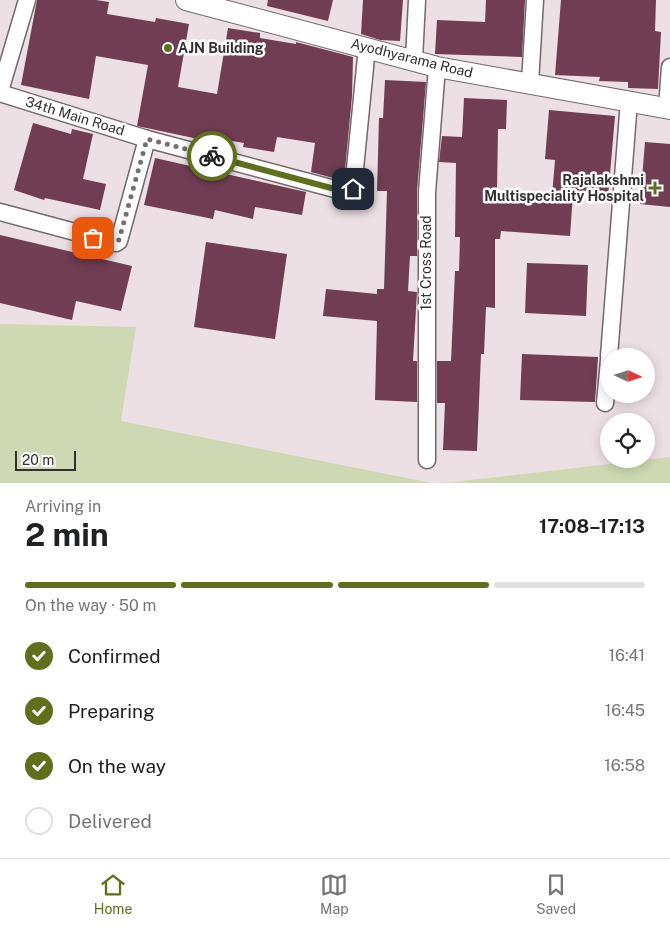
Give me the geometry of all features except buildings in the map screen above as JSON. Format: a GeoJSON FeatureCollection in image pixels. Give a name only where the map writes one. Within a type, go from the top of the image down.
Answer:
{"type":"FeatureCollection","features":[{"type":"Feature","properties":{"kind":"street"},"geometry":{"type":"LineString","coordinates":[[0,92],[26,0]]}},
{"type":"Feature","properties":{"kind":"street","name":"Ayodhyarama Road"},"geometry":{"type":"LineString","coordinates":[[186,0],[437,66],[669,109]]}},
{"type":"Feature","properties":{"kind":"street"},"geometry":{"type":"LineString","coordinates":[[414,60],[417,0]]}},
{"type":"Feature","properties":{"kind":"street"},"geometry":{"type":"LineString","coordinates":[[530,83],[535,0]]}},
{"type":"Feature","properties":{"kind":"street","name":"34th Main Road"},"geometry":{"type":"LineString","coordinates":[[0,92],[147,139],[346,192],[353,189],[367,47]]}},
{"type":"Feature","properties":{"kind":"street","name":"1st Cross Road"},"geometry":{"type":"LineString","coordinates":[[427,460],[426,210],[437,66]]}},
{"type":"Feature","properties":{"kind":"street"},"geometry":{"type":"LineString","coordinates":[[669,109],[670,67]]}},
{"type":"Feature","properties":{"kind":"street"},"geometry":{"type":"LineString","coordinates":[[610,348],[629,101]]}},
{"type":"Feature","properties":{"kind":"street"},"geometry":{"type":"LineString","coordinates":[[0,212],[111,243],[119,240],[147,139]]}},
{"type":"Feature","properties":{"kind":"green space"},"geometry":{"type":"Polygon","coordinates":[[[0,324],[136,327],[121,421],[432,483],[0,483],[0,324]]]}},
{"type":"Feature","properties":{"kind":"green space"},"geometry":{"type":"Polygon","coordinates":[[[670,457],[670,483],[444,483],[600,465],[600,468],[655,468],[655,459],[670,457]]]}},
{"type":"Feature","properties":{"kind":"way so far"},"geometry":{"type":"LineString","coordinates":[[93,238],[111,243],[116,243],[119,240],[147,139],[212,156]]}},
{"type":"Feature","properties":{"kind":"place","name":"AJN Building"},"geometry":{"type":"Point","coordinates":[168,48]}},
{"type":"Feature","properties":{"kind":"place","name":"Rajalakshmi Multispeciality Hospital"},"geometry":{"type":"Point","coordinates":[655,188]}},
{"type":"Feature","properties":{"kind":"route"},"geometry":{"type":"LineString","coordinates":[[212,156],[346,192],[350,192],[353,189]]}}]}
